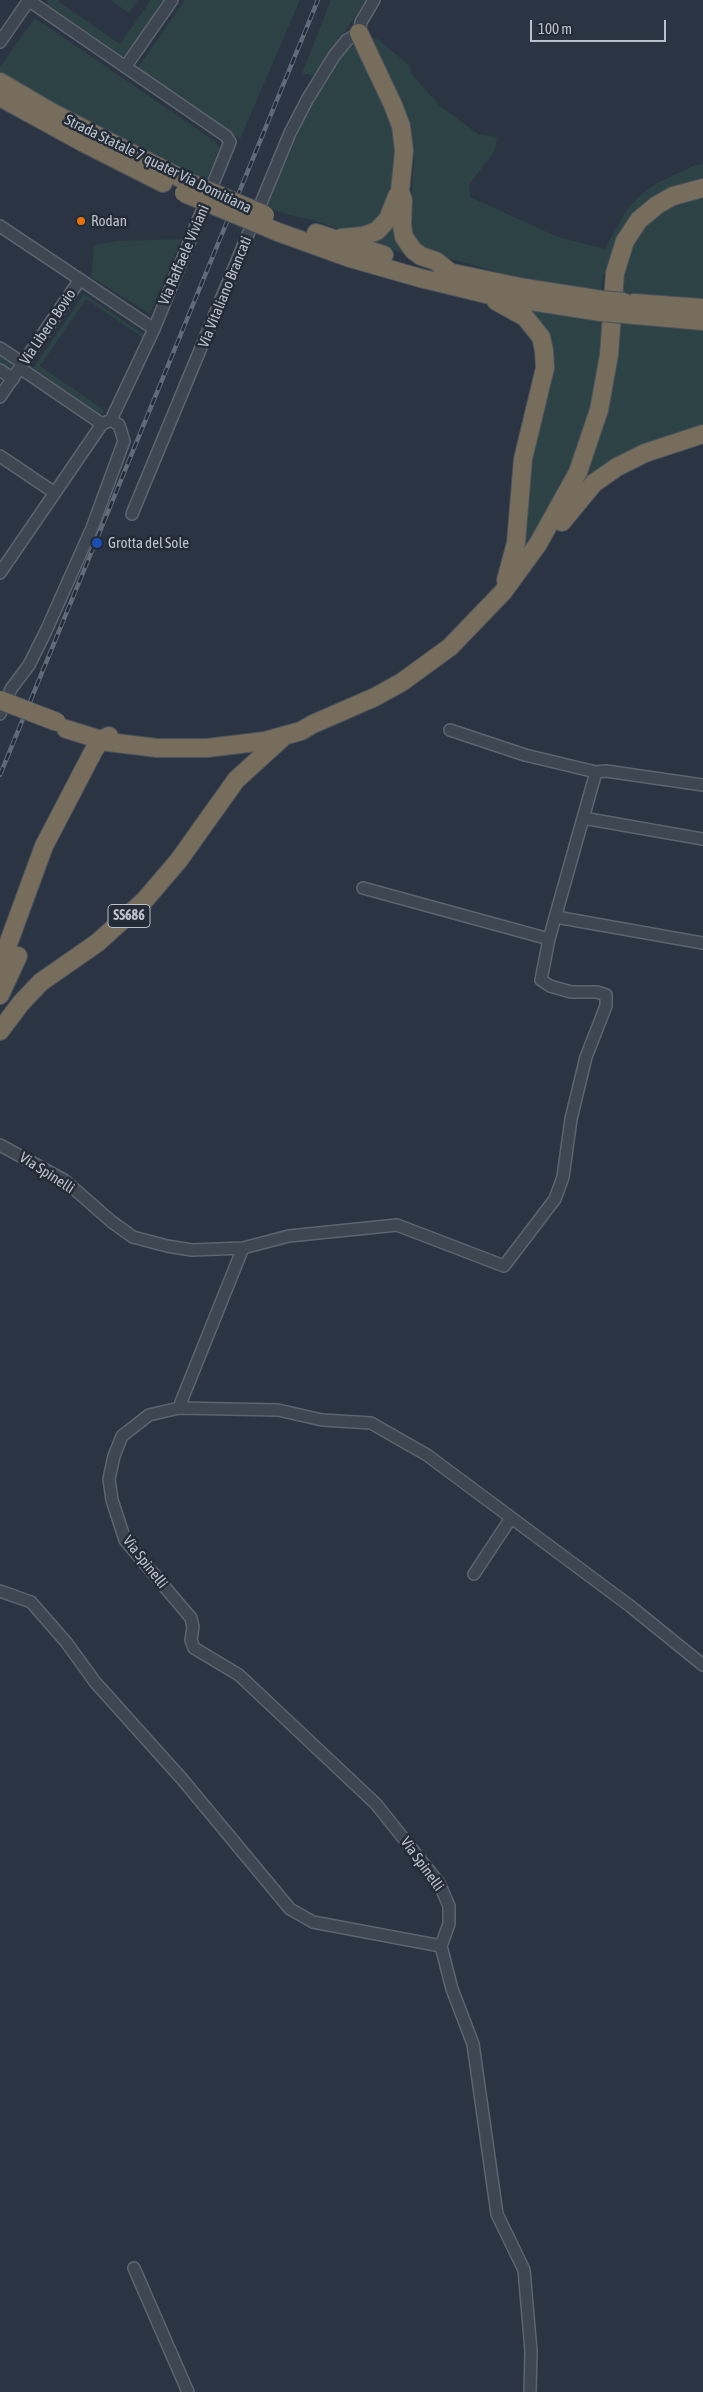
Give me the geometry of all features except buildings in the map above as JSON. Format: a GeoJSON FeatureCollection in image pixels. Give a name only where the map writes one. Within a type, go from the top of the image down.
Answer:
{"type":"FeatureCollection","features":[{"type":"Feature","properties":{"kind":"highway"},"geometry":{"type":"LineString","coordinates":[[358,33],[401,126],[404,151],[400,192],[403,200],[402,225],[406,242],[421,256],[436,261],[451,273]]}},
{"type":"Feature","properties":{"kind":"highway","name":"Strada Statale 7 quater Via Domitiana"},"geometry":{"type":"LineString","coordinates":[[2,88],[84,144],[350,258],[486,294],[623,308],[703,320]]}},
{"type":"Feature","properties":{"kind":"highway"},"geometry":{"type":"LineString","coordinates":[[538,544],[578,472],[599,410],[609,355],[615,273],[625,241],[639,220],[656,205],[673,196],[703,188]]}},
{"type":"Feature","properties":{"kind":"highway"},"geometry":{"type":"LineString","coordinates":[[333,239],[363,236],[377,231],[388,219],[395,199],[400,192]]}},
{"type":"Feature","properties":{"kind":"highway","name":"Strada Statale 7 quater Via Domitiana"},"geometry":{"type":"LineString","coordinates":[[280,227],[333,239],[375,253],[451,273],[602,306]]}},
{"type":"Feature","properties":{"kind":"highway"},"geometry":{"type":"LineString","coordinates":[[486,294],[500,305],[525,317],[540,337],[544,350],[545,368],[523,459],[516,543],[503,592]]}},
{"type":"Feature","properties":{"kind":"highway","name":"Strada Statale 7 quater Via Domitiana"},"geometry":{"type":"LineString","coordinates":[[623,308],[703,308]]}},
{"type":"Feature","properties":{"kind":"highway"},"geometry":{"type":"LineString","coordinates":[[538,544],[559,526],[585,493],[605,475],[645,453],[703,434]]}},
{"type":"Feature","properties":{"kind":"highway","name":"SS686"},"geometry":{"type":"LineString","coordinates":[[0,700],[61,726],[101,740],[185,744],[284,736],[301,731],[368,701],[409,676],[450,647],[503,592],[538,544]]}},
{"type":"Feature","properties":{"kind":"highway","name":"SS686"},"geometry":{"type":"LineString","coordinates":[[61,726],[68,722],[117,733],[185,744]]}},
{"type":"Feature","properties":{"kind":"highway","name":"SS686"},"geometry":{"type":"LineString","coordinates":[[222,742],[300,723],[313,724]]}},
{"type":"Feature","properties":{"kind":"highway","name":"SS686"},"geometry":{"type":"LineString","coordinates":[[61,726],[83,743],[88,762]]}},
{"type":"Feature","properties":{"kind":"highway","name":"SS686"},"geometry":{"type":"LineString","coordinates":[[101,740],[117,733]]}},
{"type":"Feature","properties":{"kind":"highway","name":"SS686"},"geometry":{"type":"LineString","coordinates":[[0,1032],[21,1003],[41,982],[97,943],[144,901],[179,860],[236,780],[284,736]]}},
{"type":"Feature","properties":{"kind":"highway"},"geometry":{"type":"LineString","coordinates":[[0,966],[44,846],[101,740]]}},
{"type":"Feature","properties":{"kind":"highway"},"geometry":{"type":"LineString","coordinates":[[222,742],[238,757],[239,767],[236,780]]}},
{"type":"Feature","properties":{"kind":"highway"},"geometry":{"type":"LineString","coordinates":[[0,995],[18,956]]}},
{"type":"Feature","properties":{"kind":"street"},"geometry":{"type":"LineString","coordinates":[[0,42],[29,0]]}},
{"type":"Feature","properties":{"kind":"street","name":"Via Raffaele Viviani"},"geometry":{"type":"LineString","coordinates":[[0,573],[4,560],[106,422],[154,329],[230,142],[226,136],[29,0]]}},
{"type":"Feature","properties":{"kind":"street"},"geometry":{"type":"LineString","coordinates":[[126,66],[172,0]]}},
{"type":"Feature","properties":{"kind":"street","name":"Via Vitaliano Brancati"},"geometry":{"type":"LineString","coordinates":[[132,514],[290,133],[307,100],[334,56],[347,40],[358,33],[365,15],[374,0]]}},
{"type":"Feature","properties":{"kind":"street"},"geometry":{"type":"LineString","coordinates":[[0,226],[79,281],[154,329]]}},
{"type":"Feature","properties":{"kind":"street","name":"Via Libero Bovio"},"geometry":{"type":"LineString","coordinates":[[0,397],[79,281]]}},
{"type":"Feature","properties":{"kind":"street"},"geometry":{"type":"LineString","coordinates":[[0,348],[21,366],[106,422],[119,425],[124,441],[92,528],[46,631],[29,665],[11,690],[0,714]]}},
{"type":"Feature","properties":{"kind":"street"},"geometry":{"type":"LineString","coordinates":[[0,370],[13,378]]}},
{"type":"Feature","properties":{"kind":"street"},"geometry":{"type":"LineString","coordinates":[[0,380],[13,378]]}},
{"type":"Feature","properties":{"kind":"street"},"geometry":{"type":"LineString","coordinates":[[0,456],[54,493]]}},
{"type":"Feature","properties":{"kind":"street"},"geometry":{"type":"LineString","coordinates":[[450,730],[525,755],[596,772],[606,771],[703,786]]}},
{"type":"Feature","properties":{"kind":"street"},"geometry":{"type":"LineString","coordinates":[[363,888],[549,939],[596,772]]}},
{"type":"Feature","properties":{"kind":"street"},"geometry":{"type":"LineString","coordinates":[[583,818],[703,839]]}},
{"type":"Feature","properties":{"kind":"street"},"geometry":{"type":"LineString","coordinates":[[556,917],[703,943]]}},
{"type":"Feature","properties":{"kind":"street","name":"Via Spinelli"},"geometry":{"type":"LineString","coordinates":[[0,1145],[64,1180],[112,1222],[133,1237],[168,1246],[192,1250],[243,1248],[289,1236],[397,1225],[504,1266],[555,1199],[563,1178],[572,1119],[586,1056],[606,1006],[606,995],[597,992],[571,992],[550,986],[541,980],[549,939]]}},
{"type":"Feature","properties":{"kind":"street"},"geometry":{"type":"LineString","coordinates":[[243,1248],[180,1405],[278,1410],[322,1420],[372,1423],[427,1455],[630,1606],[703,1665]]}},
{"type":"Feature","properties":{"kind":"street","name":"Via Spinelli"},"geometry":{"type":"LineString","coordinates":[[180,1405],[149,1415],[132,1427],[119,1441],[110,1479],[112,1500],[125,1540],[191,1618],[193,1627],[191,1640],[194,1648],[239,1675],[376,1804],[440,1883],[449,1906],[448,1924],[441,1946]]}},
{"type":"Feature","properties":{"kind":"street"},"geometry":{"type":"LineString","coordinates":[[474,1574],[511,1518]]}},
{"type":"Feature","properties":{"kind":"street"},"geometry":{"type":"LineString","coordinates":[[0,1591],[30,1602],[66,1642],[95,1682],[182,1779],[290,1910],[299,1917],[313,1922],[441,1946],[452,1989],[472,2044],[497,2214],[524,2270],[531,2351],[530,2392]]}},
{"type":"Feature","properties":{"kind":"street"},"geometry":{"type":"LineString","coordinates":[[134,2268],[188,2392]]}},
{"type":"Feature","properties":{"kind":"green space"},"geometry":{"type":"Polygon","coordinates":[[[47,0],[59,0],[59,2],[120,44],[151,0],[167,0],[128,55],[122,56],[48,5],[47,0]]]}},
{"type":"Feature","properties":{"kind":"green space"},"geometry":{"type":"Polygon","coordinates":[[[110,0],[138,0],[129,13],[110,0]]]}},
{"type":"Feature","properties":{"kind":"green space"},"geometry":{"type":"Polygon","coordinates":[[[185,0],[300,0],[240,139],[137,69],[185,0]]]}},
{"type":"Feature","properties":{"kind":"green space"},"geometry":{"type":"Polygon","coordinates":[[[331,0],[366,0],[315,76],[302,73],[331,0]]]}},
{"type":"Feature","properties":{"kind":"green space"},"geometry":{"type":"Polygon","coordinates":[[[34,19],[216,142],[219,149],[206,181],[44,99],[0,73],[0,67],[34,19]]]}},
{"type":"Feature","properties":{"kind":"green space"},"geometry":{"type":"Polygon","coordinates":[[[367,35],[379,40],[409,65],[411,73],[440,106],[478,134],[498,137],[494,152],[469,185],[470,197],[558,237],[605,249],[625,212],[638,197],[657,183],[695,165],[703,164],[703,179],[663,192],[618,239],[610,257],[608,275],[603,275],[601,290],[570,287],[513,276],[433,254],[422,249],[412,233],[410,221],[414,159],[410,126],[404,109],[367,35]]]}},
{"type":"Feature","properties":{"kind":"green space"},"geometry":{"type":"Polygon","coordinates":[[[351,46],[356,46],[388,110],[397,141],[391,197],[379,224],[345,231],[266,207],[312,102],[337,62],[351,46]]]}},
{"type":"Feature","properties":{"kind":"green space"},"geometry":{"type":"Polygon","coordinates":[[[703,196],[703,299],[620,296],[621,277],[634,240],[650,220],[669,206],[703,196]]]}},
{"type":"Feature","properties":{"kind":"green space"},"geometry":{"type":"Polygon","coordinates":[[[394,227],[405,254],[370,243],[385,236],[394,227]]]}},
{"type":"Feature","properties":{"kind":"green space"},"geometry":{"type":"Polygon","coordinates":[[[182,239],[150,314],[91,277],[94,245],[119,241],[182,239]]]}},
{"type":"Feature","properties":{"kind":"green space"},"geometry":{"type":"Polygon","coordinates":[[[84,294],[146,336],[145,339],[86,299],[40,366],[104,410],[101,416],[33,368],[84,294]]]}},
{"type":"Feature","properties":{"kind":"green space"},"geometry":{"type":"Polygon","coordinates":[[[524,308],[604,320],[600,366],[589,418],[571,470],[522,555],[525,478],[547,379],[524,308]]]}},
{"type":"Feature","properties":{"kind":"green space"},"geometry":{"type":"Polygon","coordinates":[[[618,322],[703,328],[703,430],[579,488],[618,322]]]}},
{"type":"Feature","properties":{"kind":"green space"},"geometry":{"type":"Polygon","coordinates":[[[0,354],[11,361],[12,366],[10,369],[0,366],[0,354]]]}},
{"type":"Feature","properties":{"kind":"railway"},"geometry":{"type":"LineString","coordinates":[[0,775],[318,0]]}},
{"type":"Feature","properties":{"kind":"place","name":"Rodan"},"geometry":{"type":"Point","coordinates":[81,221]}},
{"type":"Feature","properties":{"kind":"place","name":"Grotta del Sole"},"geometry":{"type":"Point","coordinates":[97,543]}}]}
